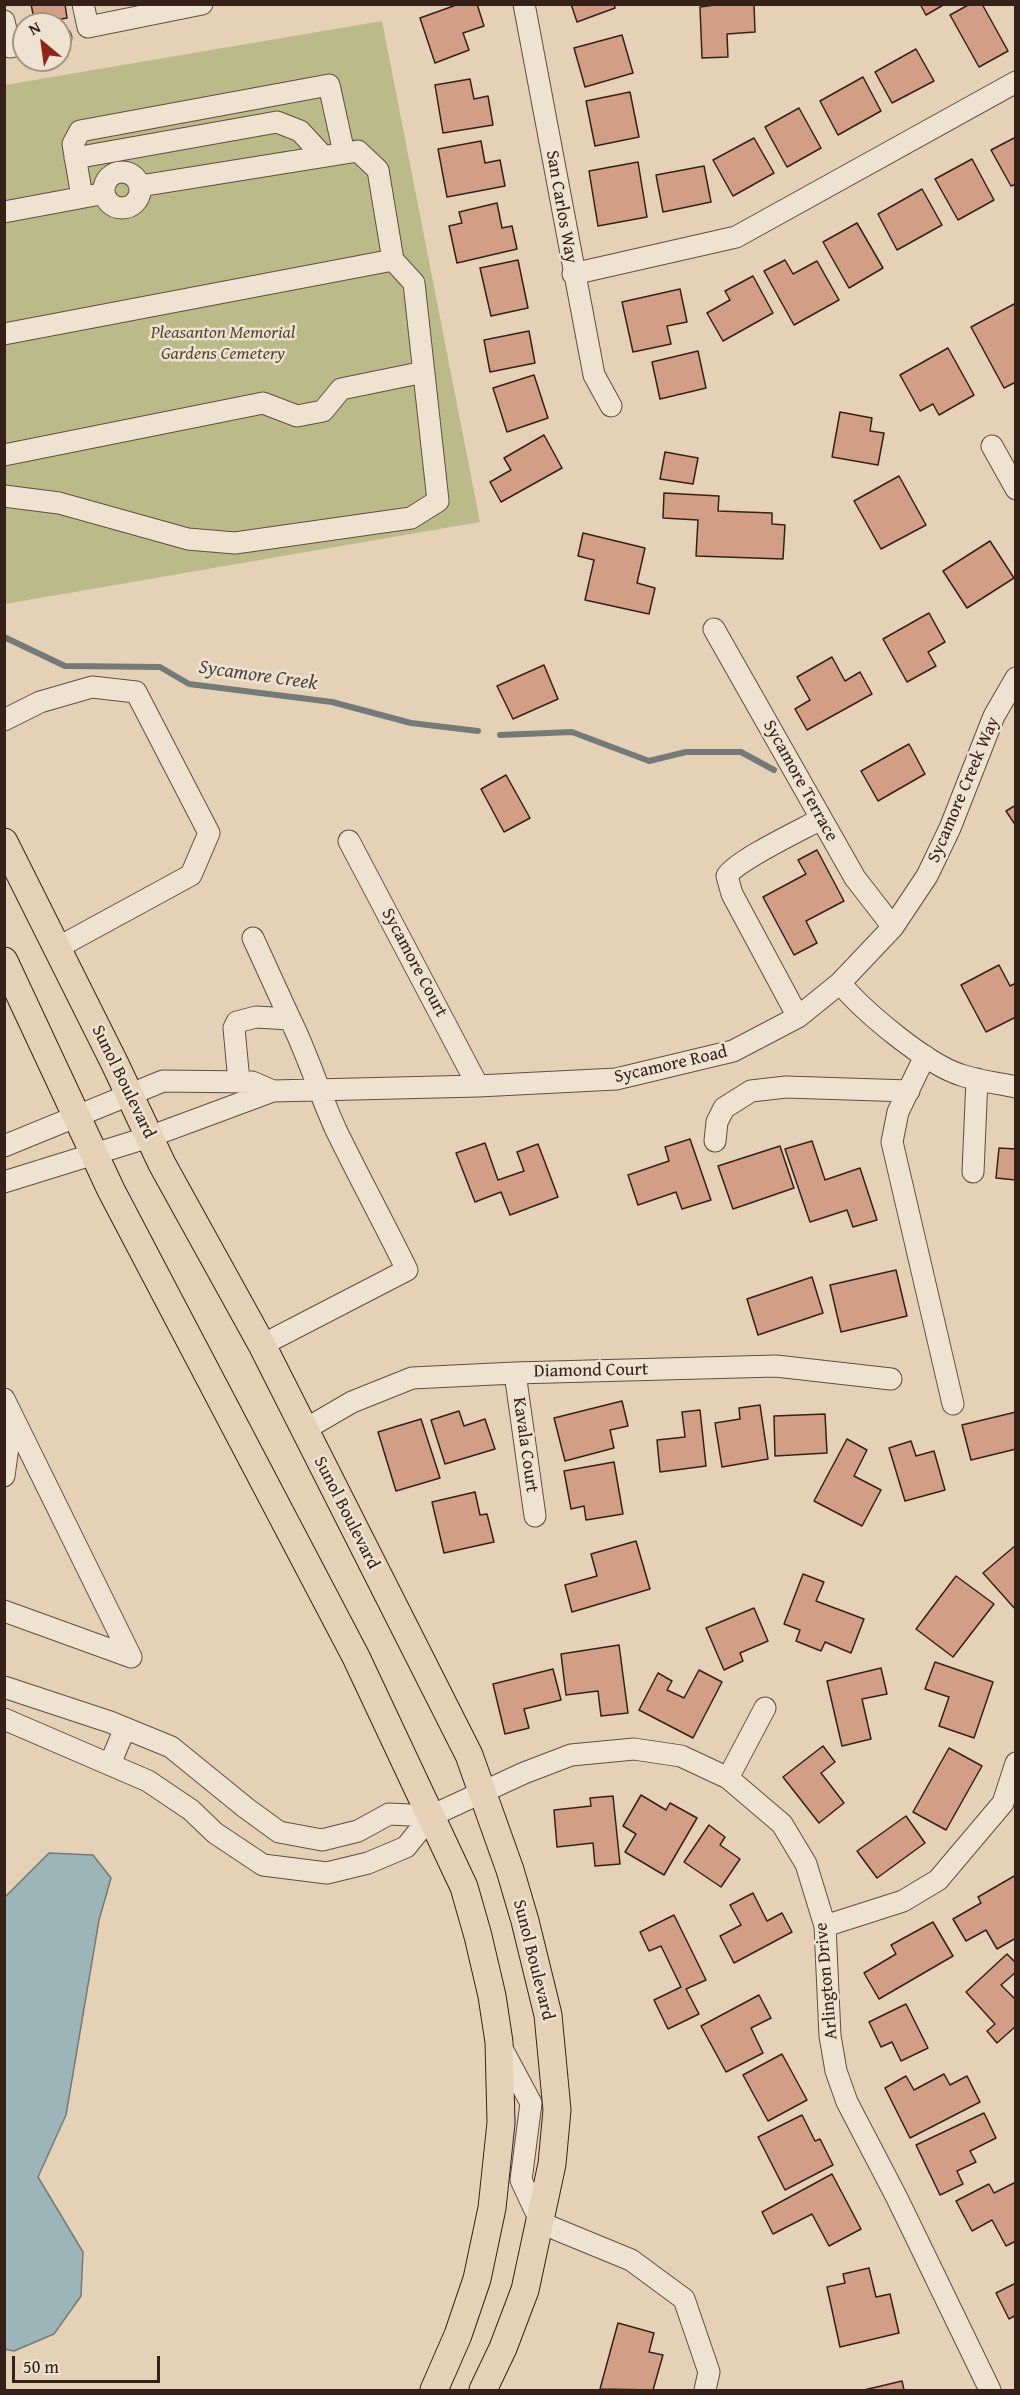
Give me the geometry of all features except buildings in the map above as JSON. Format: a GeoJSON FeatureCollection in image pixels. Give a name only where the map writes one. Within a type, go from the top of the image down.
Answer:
{"type":"FeatureCollection","features":[{"type":"Feature","properties":{"kind":"main road","name":"Sunol Boulevard"},"geometry":{"type":"LineString","coordinates":[[4,842],[162,1164],[262,1345],[469,1755],[525,1921],[548,2015],[557,2110],[552,2164],[525,2290],[483,2391]]}},
{"type":"Feature","properties":{"kind":"main road"},"geometry":{"type":"LineString","coordinates":[[4,961],[94,1154],[356,1657],[464,1887],[492,1996],[499,2042],[501,2123],[492,2208],[477,2279],[458,2335],[434,2391]]}},
{"type":"Feature","properties":{"kind":"street"},"geometry":{"type":"LineString","coordinates":[[83,4],[88,27],[202,4]]}},
{"type":"Feature","properties":{"kind":"street","name":"San Carlos Way"},"geometry":{"type":"LineString","coordinates":[[524,4],[573,274],[594,375],[611,406]]}},
{"type":"Feature","properties":{"kind":"street"},"geometry":{"type":"LineString","coordinates":[[4,21],[10,47],[12,47]]}},
{"type":"Feature","properties":{"kind":"street"},"geometry":{"type":"LineString","coordinates":[[573,274],[735,237],[1016,82]]}},
{"type":"Feature","properties":{"kind":"street"},"geometry":{"type":"LineString","coordinates":[[82,197],[73,144],[80,131],[329,86],[334,154]]}},
{"type":"Feature","properties":{"kind":"street"},"geometry":{"type":"LineString","coordinates":[[75,158],[277,122],[300,130],[334,154]]}},
{"type":"Feature","properties":{"kind":"street"},"geometry":{"type":"LineString","coordinates":[[4,496],[59,503],[188,540],[236,543],[411,518],[438,501],[414,283],[393,260],[378,170],[358,151],[134,180],[118,171],[106,179],[103,193],[111,206],[125,208],[137,200],[134,180],[150,144]]}},
{"type":"Feature","properties":{"kind":"street"},"geometry":{"type":"LineString","coordinates":[[4,212],[103,193]]}},
{"type":"Feature","properties":{"kind":"street"},"geometry":{"type":"LineString","coordinates":[[4,334],[393,260]]}},
{"type":"Feature","properties":{"kind":"street"},"geometry":{"type":"LineString","coordinates":[[4,455],[263,403],[297,416],[323,411],[341,389],[424,372]]}},
{"type":"Feature","properties":{"kind":"street"},"geometry":{"type":"LineString","coordinates":[[992,446],[1016,489]]}},
{"type":"Feature","properties":{"kind":"street","name":"Sycamore Terrace"},"geometry":{"type":"LineString","coordinates":[[714,629],[855,878],[893,927]]}},
{"type":"Feature","properties":{"kind":"street","name":"Sycamore Creek Way"},"geometry":{"type":"LineString","coordinates":[[840,983],[893,927],[927,876],[950,828],[994,716],[1016,678]]}},
{"type":"Feature","properties":{"kind":"street"},"geometry":{"type":"LineString","coordinates":[[4,720],[40,702],[92,687],[136,692],[209,833],[191,875],[57,948]]}},
{"type":"Feature","properties":{"kind":"street"},"geometry":{"type":"LineString","coordinates":[[798,1017],[732,894],[727,876],[731,870],[821,819]]}},
{"type":"Feature","properties":{"kind":"street","name":"Sycamore Court"},"geometry":{"type":"LineString","coordinates":[[349,841],[478,1086]]}},
{"type":"Feature","properties":{"kind":"street"},"geometry":{"type":"LineString","coordinates":[[253,939],[305,1048],[336,1129],[407,1270],[262,1345]]}},
{"type":"Feature","properties":{"kind":"street"},"geometry":{"type":"LineString","coordinates":[[840,983],[856,1002],[925,1056],[960,1075],[1016,1087]]}},
{"type":"Feature","properties":{"kind":"street","name":"Sycamore Road"},"geometry":{"type":"LineString","coordinates":[[4,1182],[149,1137],[273,1091],[478,1086],[616,1079],[733,1051],[798,1017],[840,983]]}},
{"type":"Feature","properties":{"kind":"street"},"geometry":{"type":"LineString","coordinates":[[239,1082],[234,1028],[237,1022],[256,1017],[290,1019]]}},
{"type":"Feature","properties":{"kind":"street"},"geometry":{"type":"LineString","coordinates":[[925,1056],[898,1112],[892,1142],[953,1404]]}},
{"type":"Feature","properties":{"kind":"street"},"geometry":{"type":"LineString","coordinates":[[973,1172],[977,1079]]}},
{"type":"Feature","properties":{"kind":"street","name":"Sycamore Road"},"geometry":{"type":"LineString","coordinates":[[4,1146],[163,1081],[252,1082],[273,1091]]}},
{"type":"Feature","properties":{"kind":"street"},"geometry":{"type":"LineString","coordinates":[[715,1141],[717,1122],[724,1108],[751,1091],[786,1087],[909,1091]]}},
{"type":"Feature","properties":{"kind":"street","name":"Diamond Court"},"geometry":{"type":"LineString","coordinates":[[304,1430],[352,1402],[412,1378],[776,1366],[891,1379]]}},
{"type":"Feature","properties":{"kind":"street","name":"Kavala Court"},"geometry":{"type":"LineString","coordinates":[[515,1373],[535,1516]]}},
{"type":"Feature","properties":{"kind":"street"},"geometry":{"type":"LineString","coordinates":[[4,1476],[7,1411]]}},
{"type":"Feature","properties":{"kind":"street"},"geometry":{"type":"LineString","coordinates":[[4,1611],[131,1657],[61,1512],[7,1411]]}},
{"type":"Feature","properties":{"kind":"street"},"geometry":{"type":"LineString","coordinates":[[4,1687],[125,1728],[171,1747],[279,1832],[322,1840],[358,1831],[389,1814],[431,1816]]}},
{"type":"Feature","properties":{"kind":"street"},"geometry":{"type":"LineString","coordinates":[[728,1778],[765,1708]]}},
{"type":"Feature","properties":{"kind":"street"},"geometry":{"type":"LineString","coordinates":[[4,1719],[148,1781],[191,1810],[215,1833],[263,1865],[327,1873],[368,1863],[406,1847],[431,1816]]}},
{"type":"Feature","properties":{"kind":"street"},"geometry":{"type":"LineString","coordinates":[[110,1764],[125,1728]]}},
{"type":"Feature","properties":{"kind":"street","name":"Arlington Drive"},"geometry":{"type":"LineString","coordinates":[[431,1816],[571,1755],[634,1749],[681,1755],[728,1778],[783,1824],[806,1864],[825,1926],[830,2036],[836,2071],[847,2102],[897,2198],[990,2391]]}},
{"type":"Feature","properties":{"kind":"street"},"geometry":{"type":"LineString","coordinates":[[825,1926],[903,1900],[938,1880],[1009,1809],[1016,1763]]}},
{"type":"Feature","properties":{"kind":"street"},"geometry":{"type":"LineString","coordinates":[[499,2042],[531,2103],[520,2180],[541,2223],[631,2260],[684,2300],[709,2372],[705,2391]]}},
{"type":"Feature","properties":{"kind":"green space","name":"Pleasanton Memorial Gardens Cemetery"},"geometry":{"type":"Polygon","coordinates":[[[382,21],[480,522],[5,604],[5,85],[382,21]]]}},
{"type":"Feature","properties":{"kind":"water"},"geometry":{"type":"Polygon","coordinates":[[[49,1853],[93,1855],[111,1878],[99,1920],[66,2115],[38,2177],[83,2252],[81,2296],[54,2334],[14,2351],[4,2349],[5,1897],[49,1853]]]}},
{"type":"Feature","properties":{"kind":"waterway","name":"Sycamore Creek"},"geometry":{"type":"LineString","coordinates":[[4,637],[65,666],[160,667],[189,684],[332,702],[411,723],[478,731]]}},
{"type":"Feature","properties":{"kind":"waterway","name":"Sycamore Creek"},"geometry":{"type":"LineString","coordinates":[[500,735],[572,732],[649,761],[686,752],[741,752],[774,770]]}}]}
